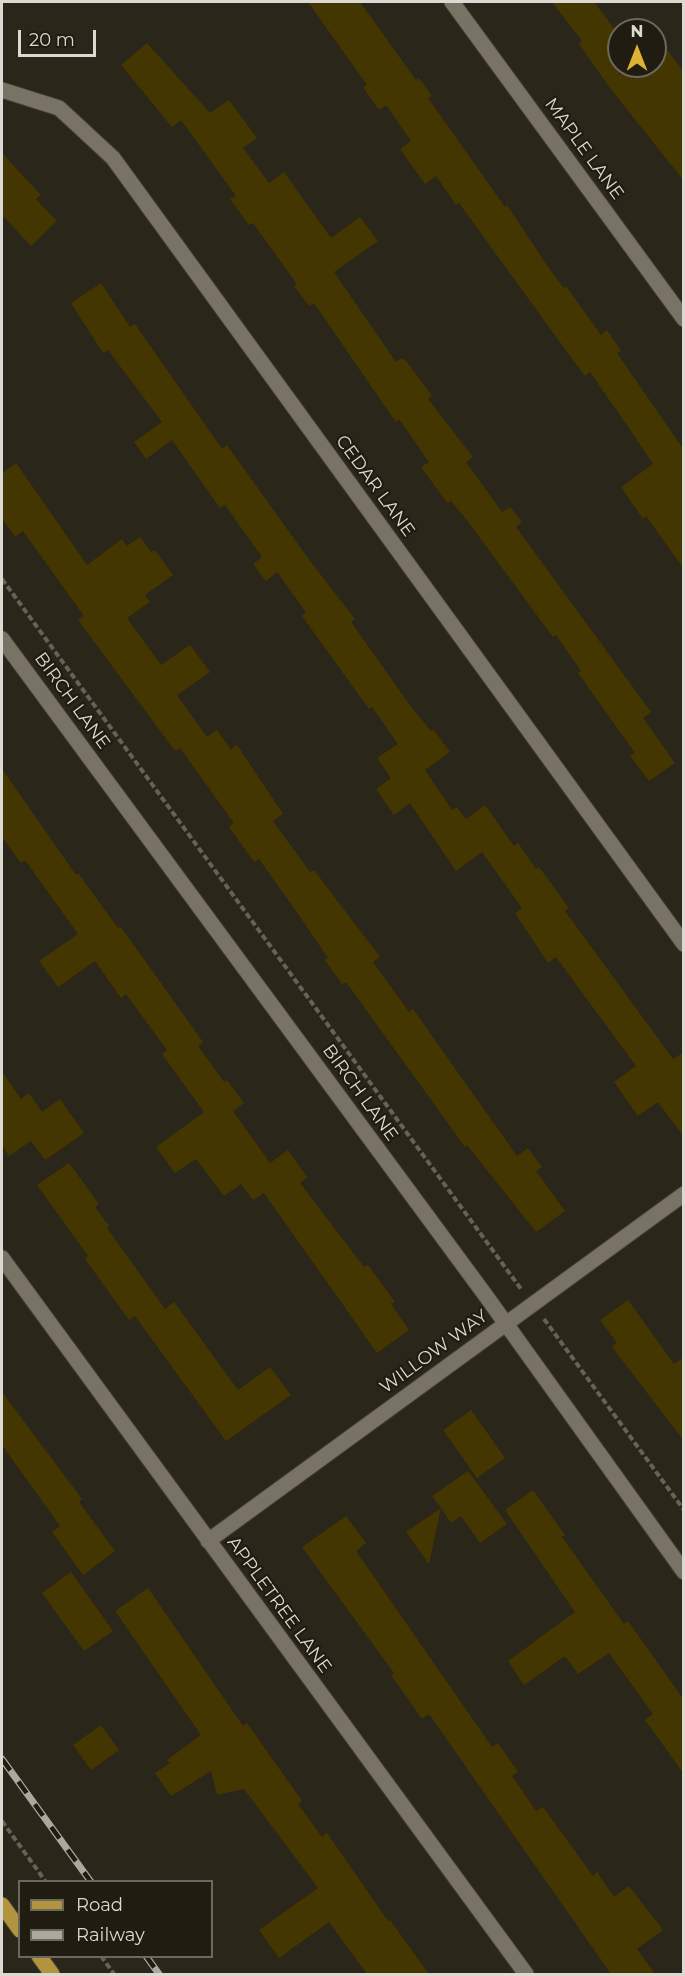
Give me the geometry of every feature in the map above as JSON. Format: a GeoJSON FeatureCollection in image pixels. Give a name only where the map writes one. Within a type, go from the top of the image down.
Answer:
{"type":"FeatureCollection","features":[{"type":"Feature","properties":{"kind":"main road"},"geometry":{"type":"LineString","coordinates":[[2,1905],[18,1927]]}},
{"type":"Feature","properties":{"kind":"main road"},"geometry":{"type":"LineString","coordinates":[[40,1958],[52,1974]]}},
{"type":"Feature","properties":{"kind":"street","name":"MAPLE LANE"},"geometry":{"type":"LineString","coordinates":[[452,2],[684,319]]}},
{"type":"Feature","properties":{"kind":"street","name":"CEDAR LANE"},"geometry":{"type":"LineString","coordinates":[[2,90],[59,108],[113,158],[684,944]]}},
{"type":"Feature","properties":{"kind":"street","name":"BIRCH LANE"},"geometry":{"type":"LineString","coordinates":[[2,639],[506,1323],[684,1572]]}},
{"type":"Feature","properties":{"kind":"street","name":"WILLOW WAY"},"geometry":{"type":"LineString","coordinates":[[208,1541],[684,1194]]}},
{"type":"Feature","properties":{"kind":"street","name":"APPLETREE LANE"},"geometry":{"type":"LineString","coordinates":[[2,1258],[526,1974]]}},
{"type":"Feature","properties":{"kind":"path"},"geometry":{"type":"LineString","coordinates":[[2,579],[684,1510]]}},
{"type":"Feature","properties":{"kind":"path"},"geometry":{"type":"LineString","coordinates":[[2,1821],[45,1880]]}},
{"type":"Feature","properties":{"kind":"path"},"geometry":{"type":"LineString","coordinates":[[102,1958],[114,1974]]}},
{"type":"Feature","properties":{"kind":"building"},"geometry":{"type":"Polygon","coordinates":[[[308,2],[360,2],[416,80],[419,78],[432,96],[428,98],[505,207],[507,205],[548,267],[564,288],[566,286],[601,335],[607,330],[621,351],[617,353],[684,450],[684,569],[646,516],[643,519],[621,487],[653,464],[590,372],[585,376],[459,203],[456,205],[436,176],[425,184],[400,149],[411,141],[386,105],[379,110],[363,87],[367,85],[308,2]]]}},
{"type":"Feature","properties":{"kind":"building"},"geometry":{"type":"Polygon","coordinates":[[[552,2],[594,2],[607,19],[607,78],[667,78],[667,50],[684,72],[684,181],[610,88],[579,44],[582,41],[552,2]]]}},
{"type":"Feature","properties":{"kind":"building"},"geometry":{"type":"Polygon","coordinates":[[[147,43],[210,113],[229,100],[257,138],[243,148],[269,183],[284,172],[331,238],[360,217],[378,241],[334,272],[396,362],[402,358],[407,362],[432,396],[428,399],[473,457],[466,462],[502,512],[510,507],[522,522],[516,527],[651,712],[643,718],[675,763],[649,781],[630,756],[635,753],[578,673],[581,671],[556,635],[553,637],[451,501],[447,503],[421,467],[429,462],[399,419],[396,422],[314,303],[309,306],[294,286],[297,284],[253,223],[249,225],[230,199],[236,196],[181,120],[172,127],[121,65],[147,43]]]}},
{"type":"Feature","properties":{"kind":"building"},"geometry":{"type":"Polygon","coordinates":[[[2,153],[41,195],[36,199],[57,221],[31,246],[2,215],[2,153]]]}},
{"type":"Feature","properties":{"kind":"building"},"geometry":{"type":"Polygon","coordinates":[[[101,283],[130,327],[135,324],[222,449],[227,445],[310,561],[355,619],[351,622],[412,708],[431,731],[433,729],[450,752],[425,770],[452,810],[457,807],[466,819],[485,805],[514,846],[518,843],[536,869],[539,867],[569,908],[565,911],[673,1059],[684,1052],[684,1137],[658,1102],[638,1116],[614,1082],[636,1066],[556,957],[548,963],[515,913],[522,908],[482,852],[456,871],[410,803],[394,815],[376,789],[391,778],[377,758],[398,744],[372,707],[369,709],[302,616],[306,612],[277,572],[266,581],[253,564],[262,557],[225,505],[220,508],[172,440],[146,459],[134,442],[162,422],[108,350],[103,353],[71,303],[101,283]]]}},
{"type":"Feature","properties":{"kind":"building"},"geometry":{"type":"Polygon","coordinates":[[[16,463],[87,565],[122,539],[127,546],[140,537],[151,552],[155,550],[173,575],[145,595],[150,602],[127,618],[161,665],[190,645],[210,672],[177,695],[207,737],[217,730],[231,750],[237,745],[283,814],[273,821],[310,872],[314,870],[380,957],[373,962],[409,1012],[413,1009],[517,1156],[528,1148],[542,1167],[536,1171],[565,1211],[536,1232],[467,1145],[465,1147],[346,982],[342,984],[325,960],[328,958],[259,859],[254,862],[229,827],[234,823],[180,748],[175,751],[78,620],[84,616],[23,531],[15,537],[2,518],[2,473],[16,463]]]}},
{"type":"Feature","properties":{"kind":"building"},"geometry":{"type":"Polygon","coordinates":[[[2,769],[76,875],[78,873],[118,928],[121,927],[203,1042],[198,1046],[224,1082],[227,1080],[244,1103],[233,1111],[270,1163],[288,1150],[307,1177],[300,1183],[364,1267],[368,1265],[395,1302],[391,1304],[409,1330],[377,1353],[264,1193],[253,1200],[241,1184],[224,1196],[196,1159],[175,1173],[156,1147],[204,1112],[162,1054],[167,1050],[126,994],[121,998],[95,961],[58,987],[39,961],[78,934],[25,860],[21,863],[2,837],[2,769]]]}},
{"type":"Feature","properties":{"kind":"building"},"geometry":{"type":"Polygon","coordinates":[[[2,1072],[21,1099],[29,1093],[42,1112],[60,1099],[84,1133],[45,1160],[31,1141],[9,1156],[2,1145],[2,1072]]]}},
{"type":"Feature","properties":{"kind":"building"},"geometry":{"type":"Polygon","coordinates":[[[69,1163],[99,1204],[95,1207],[109,1226],[107,1228],[165,1309],[174,1302],[238,1390],[270,1367],[291,1395],[226,1441],[135,1316],[129,1320],[85,1259],[88,1256],[37,1185],[69,1163]]]}},
{"type":"Feature","properties":{"kind":"building"},"geometry":{"type":"Polygon","coordinates":[[[628,1300],[674,1364],[684,1357],[684,1441],[612,1347],[617,1343],[600,1320],[628,1300]]]}},
{"type":"Feature","properties":{"kind":"building"},"geometry":{"type":"Polygon","coordinates":[[[2,1392],[82,1499],[79,1502],[115,1551],[83,1575],[52,1532],[60,1526],[2,1445],[2,1392]]]}},
{"type":"Feature","properties":{"kind":"building"},"geometry":{"type":"Polygon","coordinates":[[[471,1410],[505,1458],[477,1478],[443,1430],[471,1410]]]}},
{"type":"Feature","properties":{"kind":"building"},"geometry":{"type":"Polygon","coordinates":[[[468,1471],[507,1524],[480,1543],[461,1516],[451,1523],[432,1496],[468,1471]]]}},
{"type":"Feature","properties":{"kind":"building"},"geometry":{"type":"Polygon","coordinates":[[[533,1490],[565,1535],[562,1537],[624,1624],[628,1621],[684,1700],[684,1774],[645,1720],[653,1714],[609,1653],[578,1674],[565,1656],[524,1685],[508,1661],[575,1612],[505,1510],[533,1490]]]}},
{"type":"Feature","properties":{"kind":"building"},"geometry":{"type":"Polygon","coordinates":[[[441,1508],[429,1564],[406,1532],[441,1508]]]}},
{"type":"Feature","properties":{"kind":"building"},"geometry":{"type":"Polygon","coordinates":[[[346,1516],[366,1543],[356,1551],[492,1747],[498,1743],[518,1772],[512,1776],[536,1811],[543,1807],[593,1876],[597,1872],[614,1897],[629,1886],[663,1930],[637,1949],[655,1974],[611,1974],[429,1714],[422,1719],[391,1675],[394,1673],[302,1547],[346,1516]]]}},
{"type":"Feature","properties":{"kind":"building"},"geometry":{"type":"Polygon","coordinates":[[[71,1572],[113,1631],[84,1651],[42,1593],[71,1572]]]}},
{"type":"Feature","properties":{"kind":"building"},"geometry":{"type":"Polygon","coordinates":[[[148,1588],[243,1726],[247,1723],[302,1801],[298,1804],[322,1837],[327,1833],[388,1921],[390,1920],[429,1974],[367,1974],[329,1922],[279,1958],[259,1930],[318,1888],[244,1789],[217,1795],[211,1771],[171,1796],[155,1773],[170,1763],[167,1760],[201,1735],[115,1611],[148,1588]]]}},
{"type":"Feature","properties":{"kind":"building"},"geometry":{"type":"Polygon","coordinates":[[[101,1725],[119,1750],[91,1770],[73,1745],[101,1725]]]}},
{"type":"Feature","properties":{"kind":"railway"},"geometry":{"type":"LineString","coordinates":[[2,1759],[90,1880]]}},
{"type":"Feature","properties":{"kind":"railway"},"geometry":{"type":"LineString","coordinates":[[147,1958],[159,1974]]}}]}
